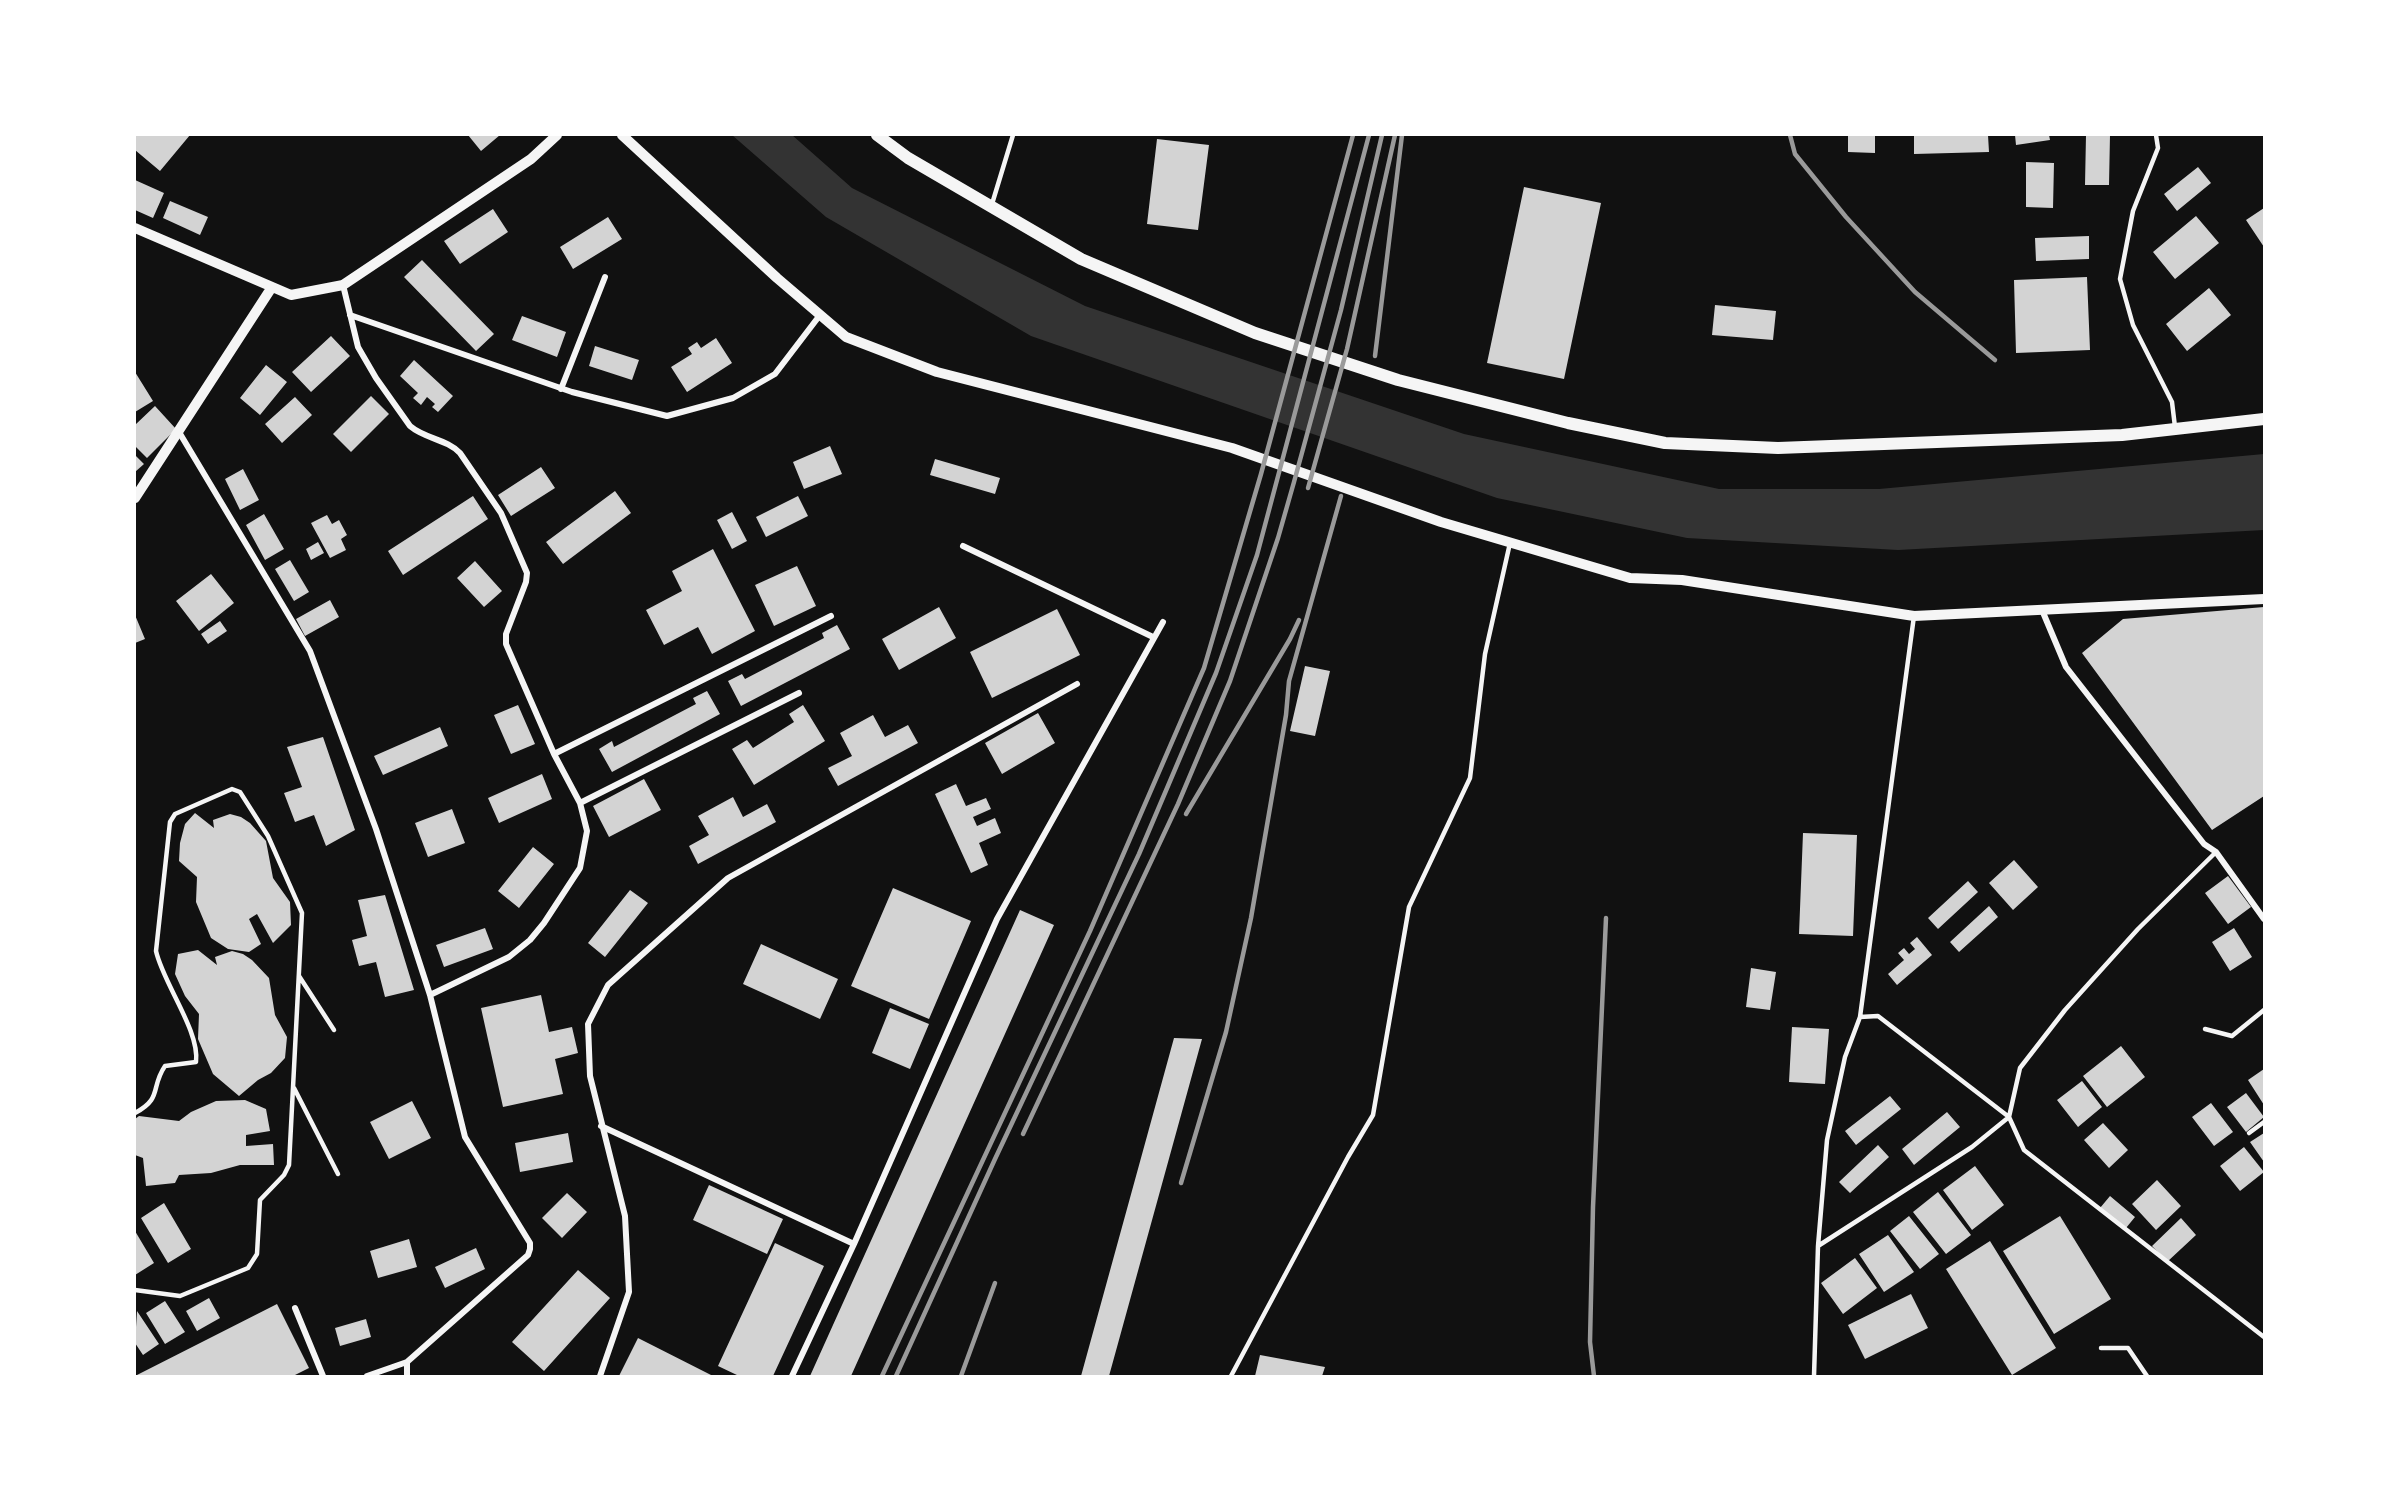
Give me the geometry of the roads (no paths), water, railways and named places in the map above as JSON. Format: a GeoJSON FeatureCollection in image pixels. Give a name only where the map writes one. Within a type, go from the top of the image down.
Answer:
{"type":"FeatureCollection","features":[{"type":"Feature","properties":{"kind":"main road"},"geometry":{"type":"LineString","coordinates":[[877,135],[908,158],[1081,259],[1255,333],[1398,380],[1568,423],[1665,442],[1778,448],[2122,435],[2264,419]]}},
{"type":"Feature","properties":{"kind":"street"},"geometry":{"type":"LineString","coordinates":[[135,228],[291,295],[343,285],[531,159],[557,135]]}},
{"type":"Feature","properties":{"kind":"street"},"geometry":{"type":"LineString","coordinates":[[622,135],[846,338],[937,372],[1232,448],[1441,522],[1630,578],[1682,580],[1914,616],[2264,599]]}},
{"type":"Feature","properties":{"kind":"street"},"geometry":{"type":"LineString","coordinates":[[561,389],[605,277]]}},
{"type":"Feature","properties":{"kind":"street"},"geometry":{"type":"LineString","coordinates":[[343,285],[358,347],[376,378],[410,426],[417,432],[455,448],[501,513],[527,573],[526,582],[506,634],[506,644],[554,754],[580,803],[587,831],[580,868],[544,923],[530,940],[509,957],[430,995]]}},
{"type":"Feature","properties":{"kind":"street"},"geometry":{"type":"LineString","coordinates":[[135,498],[272,286]]}},
{"type":"Feature","properties":{"kind":"street"},"geometry":{"type":"LineString","coordinates":[[350,315],[561,389],[667,416],[733,398],[775,374],[820,315]]}},
{"type":"Feature","properties":{"kind":"street"},"geometry":{"type":"LineString","coordinates":[[179,432],[310,651],[376,829],[430,995],[465,1137],[530,1243],[528,1255],[408,1362],[367,1376]]}},
{"type":"Feature","properties":{"kind":"street"},"geometry":{"type":"LineString","coordinates":[[963,546],[1153,637]]}},
{"type":"Feature","properties":{"kind":"street"},"geometry":{"type":"LineString","coordinates":[[2042,610],[2066,667],[2204,844],[2216,852],[2264,919]]}},
{"type":"Feature","properties":{"kind":"street"},"geometry":{"type":"LineString","coordinates":[[554,754],[831,616]]}},
{"type":"Feature","properties":{"kind":"street"},"geometry":{"type":"LineString","coordinates":[[792,1376],[854,1244],[997,919],[1163,622]]}},
{"type":"Feature","properties":{"kind":"street"},"geometry":{"type":"LineString","coordinates":[[600,1376],[629,1292],[625,1216],[590,1076],[588,1024],[608,985],[728,878],[1077,684]]}},
{"type":"Feature","properties":{"kind":"street"},"geometry":{"type":"LineString","coordinates":[[580,803],[799,693]]}},
{"type":"Feature","properties":{"kind":"street"},"geometry":{"type":"LineString","coordinates":[[602,1126],[854,1244]]}},
{"type":"Feature","properties":{"kind":"street"},"geometry":{"type":"LineString","coordinates":[[296,1308],[323,1376]]}},
{"type":"Feature","properties":{"kind":"street"},"geometry":{"type":"LineString","coordinates":[[407,1376],[408,1362]]}},
{"type":"Feature","properties":{"kind":"lane"},"geometry":{"type":"LineString","coordinates":[[991,207],[1012,135]]}},
{"type":"Feature","properties":{"kind":"lane"},"geometry":{"type":"LineString","coordinates":[[2156,135],[2158,148],[2133,212],[2120,279],[2133,325],[2172,402],[2176,429]]}},
{"type":"Feature","properties":{"kind":"lane"},"geometry":{"type":"LineString","coordinates":[[1231,1376],[1348,1157],[1373,1115],[1409,907],[1470,778],[1485,654],[1510,543]]}},
{"type":"Feature","properties":{"kind":"lane"},"geometry":{"type":"LineString","coordinates":[[1814,1376],[1818,1246],[1827,1140],[1845,1057],[1860,1017],[1914,616]]}},
{"type":"Feature","properties":{"kind":"lane"},"geometry":{"type":"LineString","coordinates":[[135,1113],[149,1105],[165,1066],[196,1062],[197,1054],[183,1012],[158,962],[156,951],[170,822],[175,814],[232,789],[240,792],[268,836],[302,913],[289,1165],[284,1175],[260,1200],[257,1254],[248,1268],[180,1296],[135,1290]]}},
{"type":"Feature","properties":{"kind":"lane"},"geometry":{"type":"LineString","coordinates":[[1818,1246],[1972,1147],[2009,1117],[2020,1068],[2065,1010],[2130,937],[2216,852]]}},
{"type":"Feature","properties":{"kind":"lane"},"geometry":{"type":"LineString","coordinates":[[299,976],[334,1030]]}},
{"type":"Feature","properties":{"kind":"lane"},"geometry":{"type":"LineString","coordinates":[[2205,1029],[2232,1036],[2264,1010]]}},
{"type":"Feature","properties":{"kind":"lane"},"geometry":{"type":"LineString","coordinates":[[1860,1017],[1878,1016],[2009,1117],[2024,1150],[2264,1337]]}},
{"type":"Feature","properties":{"kind":"lane"},"geometry":{"type":"LineString","coordinates":[[293,1085],[338,1174]]}},
{"type":"Feature","properties":{"kind":"lane"},"geometry":{"type":"LineString","coordinates":[[2249,1133],[2264,1122]]}},
{"type":"Feature","properties":{"kind":"lane"},"geometry":{"type":"LineString","coordinates":[[2101,1348],[2128,1348],[2147,1376]]}},
{"type":"Feature","properties":{"kind":"railway"},"geometry":{"type":"LineString","coordinates":[[882,1376],[1090,931],[1204,668],[1261,474],[1353,135]]}},
{"type":"Feature","properties":{"kind":"railway"},"geometry":{"type":"LineString","coordinates":[[896,1376],[995,1159],[1139,854],[1216,673],[1257,555],[1369,135]]}},
{"type":"Feature","properties":{"kind":"railway"},"geometry":{"type":"LineString","coordinates":[[1023,1134],[1178,804],[1230,681],[1278,538],[1294,482],[1341,310],[1382,135]]}},
{"type":"Feature","properties":{"kind":"railway"},"geometry":{"type":"LineString","coordinates":[[1308,488],[1347,349],[1395,135]]}},
{"type":"Feature","properties":{"kind":"railway"},"geometry":{"type":"LineString","coordinates":[[1375,356],[1402,135]]}},
{"type":"Feature","properties":{"kind":"railway"},"geometry":{"type":"LineString","coordinates":[[1790,135],[1795,154],[1846,217],[1915,292],[1995,360]]}},
{"type":"Feature","properties":{"kind":"railway"},"geometry":{"type":"LineString","coordinates":[[1181,1183],[1226,1032],[1251,918],[1286,715],[1289,681],[1341,496]]}},
{"type":"Feature","properties":{"kind":"railway"},"geometry":{"type":"LineString","coordinates":[[1186,814],[1299,620]]}},
{"type":"Feature","properties":{"kind":"railway"},"geometry":{"type":"LineString","coordinates":[[1594,1376],[1590,1342],[1593,1207],[1606,918]]}},
{"type":"Feature","properties":{"kind":"railway"},"geometry":{"type":"LineString","coordinates":[[961,1376],[995,1283]]}}]}
